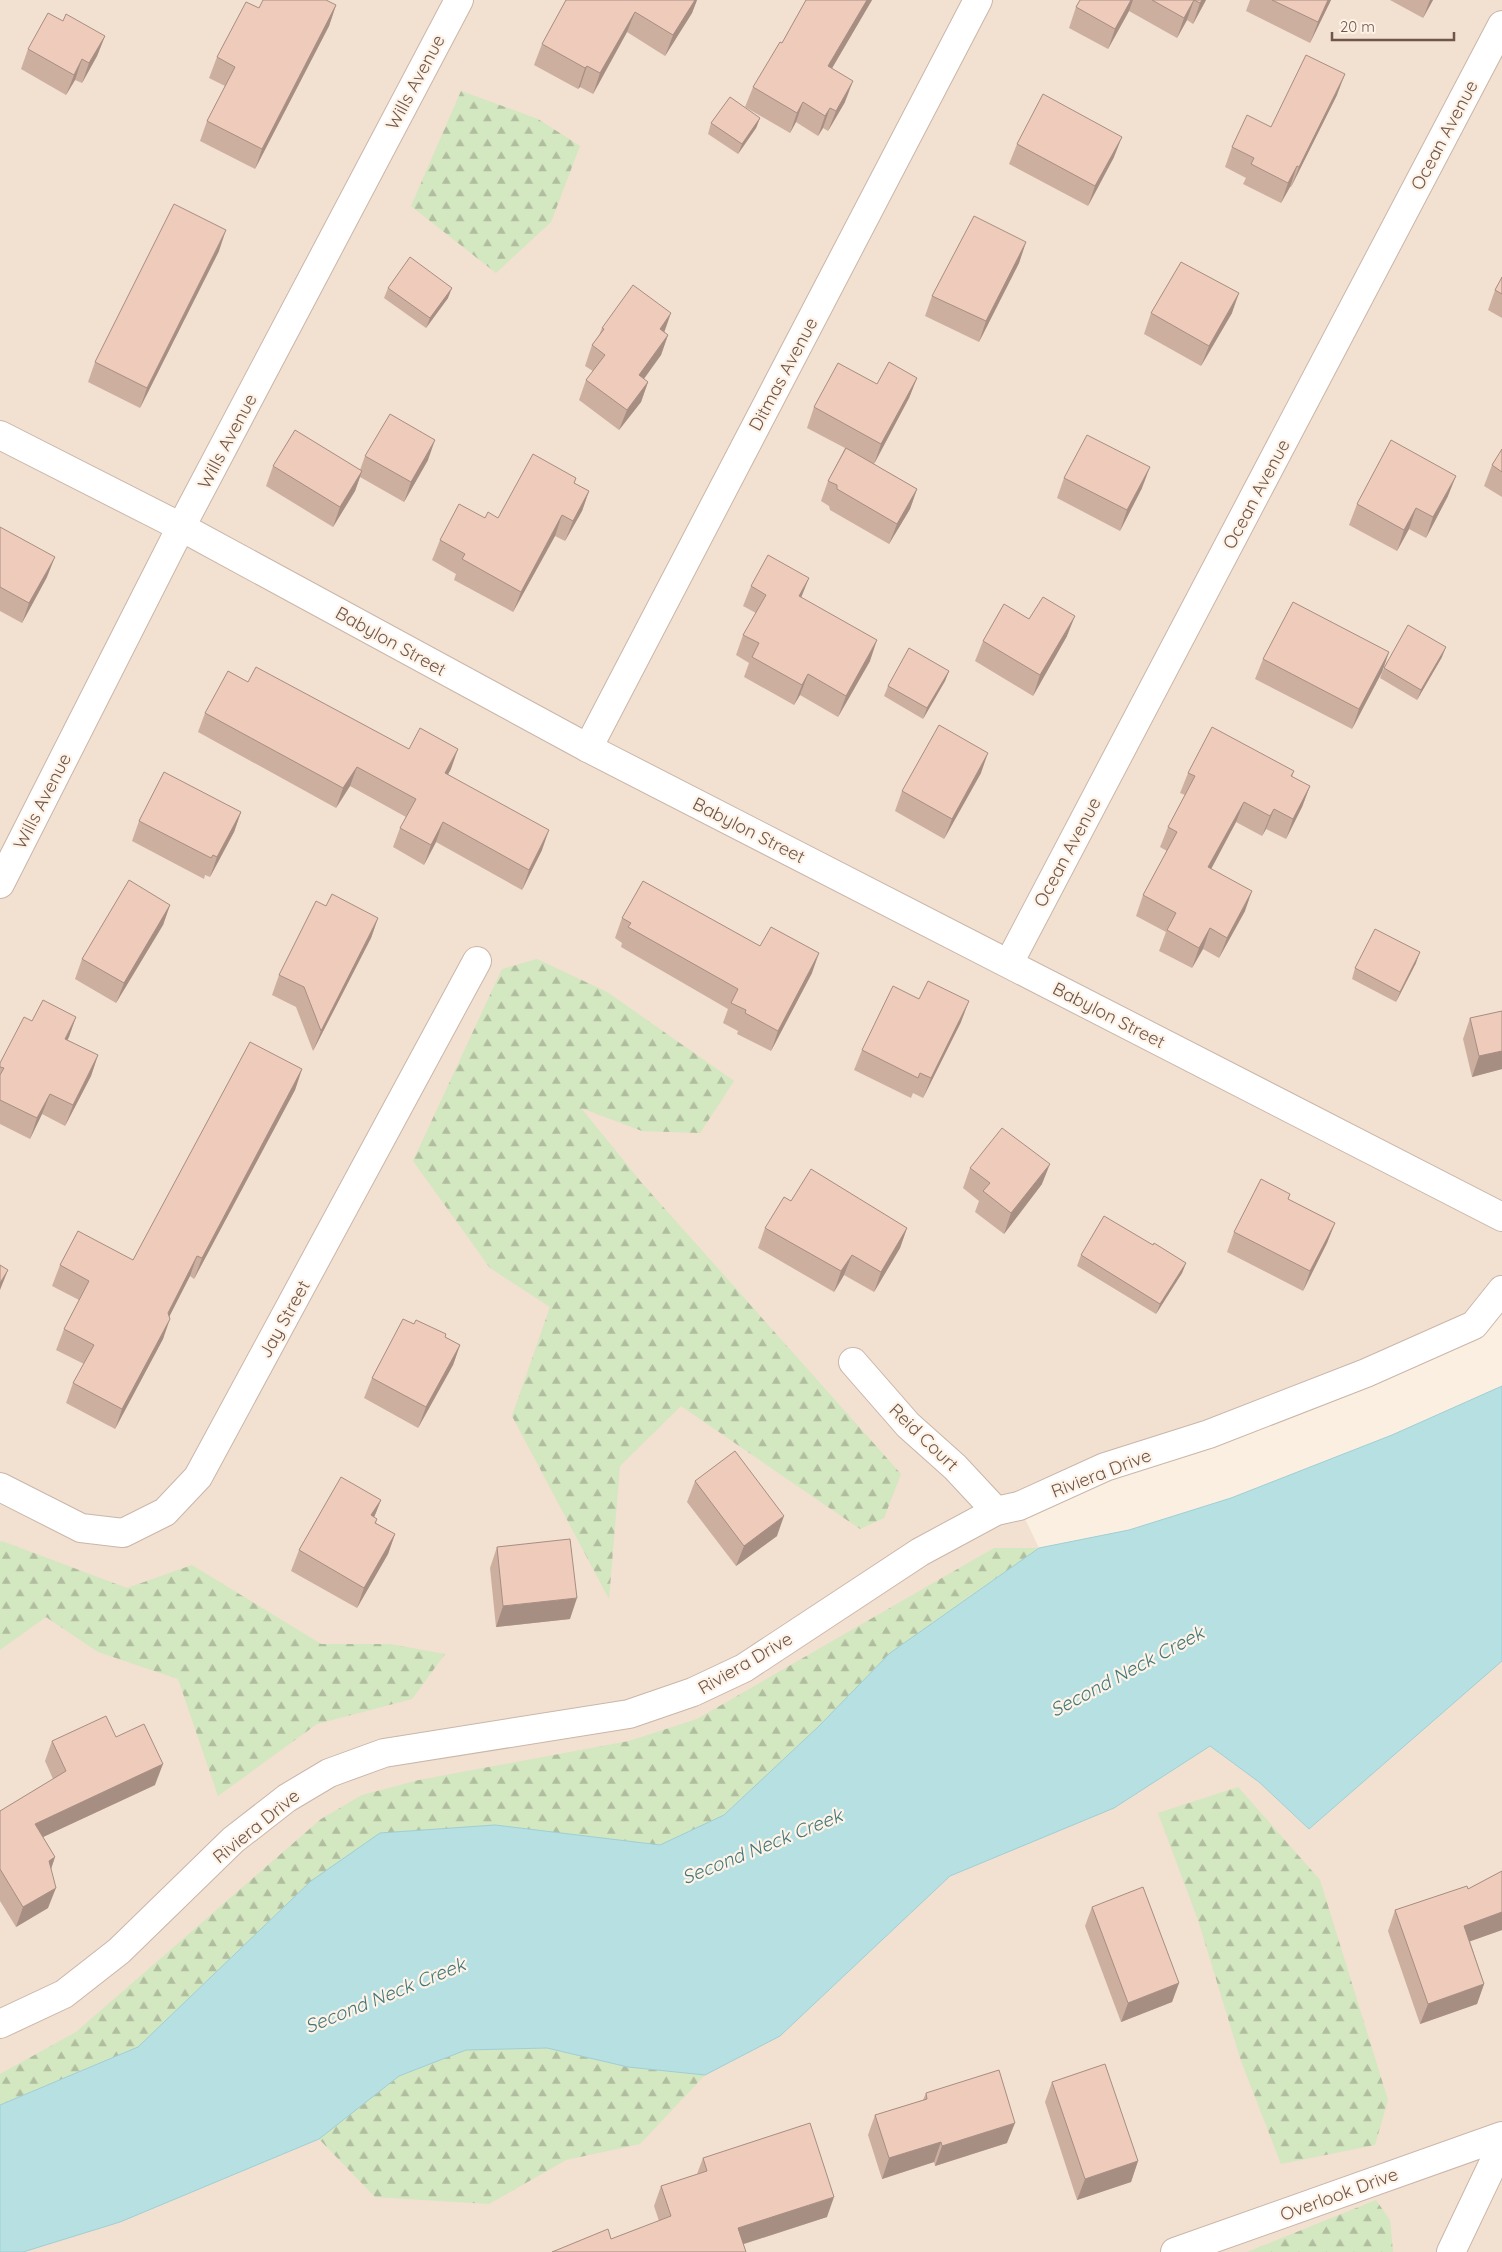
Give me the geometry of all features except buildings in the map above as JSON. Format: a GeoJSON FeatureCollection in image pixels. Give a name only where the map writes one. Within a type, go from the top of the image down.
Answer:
{"type":"FeatureCollection","features":[{"type":"Feature","properties":{"kind":"street","name":"Wills Avenue"},"geometry":{"type":"LineString","coordinates":[[0,884],[182,527],[459,0]]}},
{"type":"Feature","properties":{"kind":"street","name":"Ditmas Avenue"},"geometry":{"type":"LineString","coordinates":[[588,748],[978,0]]}},
{"type":"Feature","properties":{"kind":"street","name":"Ocean Avenue"},"geometry":{"type":"LineString","coordinates":[[1009,963],[1502,25]]}},
{"type":"Feature","properties":{"kind":"street","name":"Babylon Street"},"geometry":{"type":"LineString","coordinates":[[0,435],[182,527],[588,748],[1502,1217]]}},
{"type":"Feature","properties":{"kind":"street","name":"Jay Street"},"geometry":{"type":"LineString","coordinates":[[0,1487],[81,1528],[122,1533],[165,1512],[198,1477],[477,961]]}},
{"type":"Feature","properties":{"kind":"street","name":"Riviera Drive"},"geometry":{"type":"LineString","coordinates":[[0,2024],[64,1994],[72,1988],[119,1951],[233,1840],[287,1798],[329,1773],[384,1754],[629,1714],[693,1692],[744,1668],[920,1552],[996,1511],[1019,1506],[1105,1467],[1209,1434],[1366,1373],[1474,1325],[1502,1290]]}},
{"type":"Feature","properties":{"kind":"street","name":"Reid Court"},"geometry":{"type":"LineString","coordinates":[[853,1362],[908,1425],[955,1467],[996,1511]]}},
{"type":"Feature","properties":{"kind":"street","name":"Overlook Drive"},"geometry":{"type":"LineString","coordinates":[[1175,2252],[1502,2136]]}},
{"type":"Feature","properties":{"kind":"street"},"geometry":{"type":"LineString","coordinates":[[1450,2252],[1502,2145]]}},
{"type":"Feature","properties":{"kind":"shaded area"},"geometry":{"type":"Polygon","coordinates":[[[0,0],[1502,0],[1502,1290],[1474,1325],[1019,1506],[1039,1548],[890,1653],[1114,1808],[1210,1746],[1259,1782],[1309,1829],[1502,1661],[1502,2252],[0,2252],[0,0]]]}},
{"type":"Feature","properties":{"kind":"green space"},"geometry":{"type":"Polygon","coordinates":[[[461,91],[538,119],[580,146],[551,222],[496,273],[411,206],[461,91]]]}},
{"type":"Feature","properties":{"kind":"green space"},"geometry":{"type":"Polygon","coordinates":[[[537,959],[607,992],[734,1081],[700,1133],[642,1131],[581,1108],[641,1182],[901,1474],[884,1518],[860,1529],[681,1406],[620,1466],[609,1599],[512,1416],[550,1307],[490,1268],[413,1161],[502,969],[537,959]]]}},
{"type":"Feature","properties":{"kind":"green space"},"geometry":{"type":"Polygon","coordinates":[[[2,1541],[127,1588],[192,1565],[321,1644],[390,1644],[445,1654],[412,1699],[317,1724],[218,1796],[178,1679],[98,1652],[46,1617],[0,1650],[0,1542],[2,1541]]]}},
{"type":"Feature","properties":{"kind":"green space"},"geometry":{"type":"Polygon","coordinates":[[[994,1548],[1039,1548],[890,1653],[819,1726],[724,1815],[659,1846],[495,1825],[311,1881],[138,2047],[0,2105],[0,2074],[76,2032],[321,1819],[362,1795],[419,1780],[629,1741],[697,1719],[994,1548]]]}},
{"type":"Feature","properties":{"kind":"green space"},"geometry":{"type":"Polygon","coordinates":[[[1238,1787],[1320,1880],[1388,2100],[1375,2145],[1281,2164],[1241,2061],[1198,1920],[1158,1813],[1238,1787]]]}},
{"type":"Feature","properties":{"kind":"green space"},"geometry":{"type":"Polygon","coordinates":[[[547,2048],[628,2067],[705,2075],[640,2144],[566,2160],[489,2204],[375,2197],[319,2139],[399,2076],[466,2050],[547,2048]]]}},
{"type":"Feature","properties":{"kind":"green space"},"geometry":{"type":"Polygon","coordinates":[[[1376,2200],[1390,2220],[1393,2252],[1247,2252],[1376,2200]]]}},
{"type":"Feature","properties":{"kind":"water","name":"Second Neck Creek"},"geometry":{"type":"Polygon","coordinates":[[[1502,1386],[1502,1661],[1309,1829],[1259,1782],[1210,1746],[1114,1808],[950,1876],[780,2036],[705,2075],[628,2067],[547,2048],[466,2050],[399,2076],[319,2139],[120,2222],[23,2252],[0,2252],[0,2105],[138,2047],[311,1881],[380,1833],[495,1825],[660,1845],[724,1815],[819,1726],[890,1653],[1039,1548],[1129,1530],[1231,1498],[1392,1435],[1502,1386]]]}}]}
